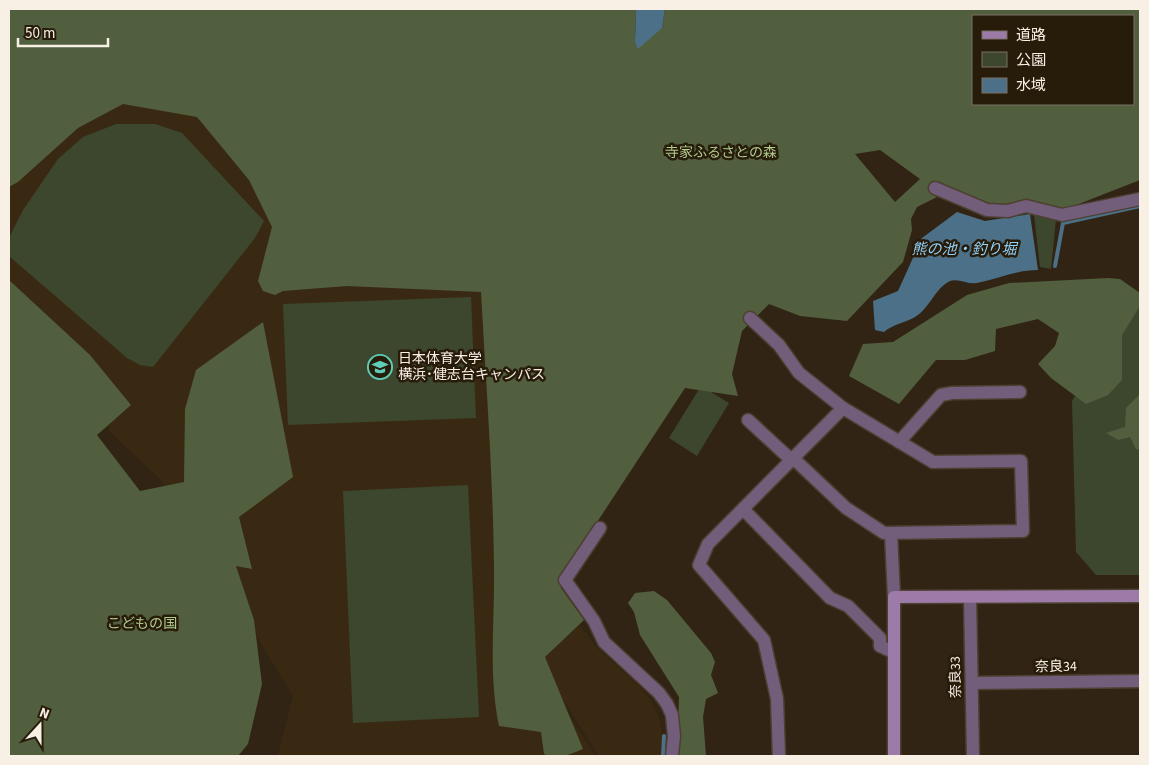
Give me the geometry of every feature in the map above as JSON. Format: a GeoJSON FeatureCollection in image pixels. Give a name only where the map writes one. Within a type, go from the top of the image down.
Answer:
{"type":"FeatureCollection","features":[{"type":"Feature","properties":{"kind":"street"},"geometry":{"type":"LineString","coordinates":[[935,188],[988,210],[1008,211],[1026,206],[1062,214],[1140,199]]}},
{"type":"Feature","properties":{"kind":"street"},"geometry":{"type":"LineString","coordinates":[[748,420],[787,456],[793,458],[846,508],[884,533],[1023,531],[1021,461],[933,462],[843,408],[799,373],[779,345],[750,318]]}},
{"type":"Feature","properties":{"kind":"street"},"geometry":{"type":"LineString","coordinates":[[899,442],[942,395],[952,392],[1020,392]]}},
{"type":"Feature","properties":{"kind":"street"},"geometry":{"type":"LineString","coordinates":[[779,756],[777,699],[764,640],[699,565],[708,544],[843,408]]}},
{"type":"Feature","properties":{"kind":"street"},"geometry":{"type":"LineString","coordinates":[[743,509],[830,598],[848,606],[880,638],[880,646],[893,652]]}},
{"type":"Feature","properties":{"kind":"street"},"geometry":{"type":"LineString","coordinates":[[600,528],[565,580],[594,621],[604,642],[659,694],[667,704],[672,715],[674,736],[672,756]]}},
{"type":"Feature","properties":{"kind":"street"},"geometry":{"type":"LineString","coordinates":[[890,533],[894,597],[894,756]]}},
{"type":"Feature","properties":{"kind":"street"},"geometry":{"type":"LineString","coordinates":[[894,597],[1140,596]]}},
{"type":"Feature","properties":{"kind":"street","name":"奈良33"},"geometry":{"type":"LineString","coordinates":[[970,597],[973,756]]}},
{"type":"Feature","properties":{"kind":"street","name":"奈良34"},"geometry":{"type":"LineString","coordinates":[[972,683],[1140,681]]}},
{"type":"Feature","properties":{"kind":"shaded area","name":"日本体育大学 横浜･健志台キャンパス"},"geometry":{"type":"Polygon","coordinates":[[[68,9],[523,221],[547,234],[597,278],[544,584],[526,648],[595,756],[278,756],[293,696],[160,479],[109,431],[108,401],[9,306],[9,116],[68,9]]]}},
{"type":"Feature","properties":{"kind":"shaded area"},"geometry":{"type":"Polygon","coordinates":[[[580,625],[595,646],[642,689],[651,701],[659,717],[663,736],[661,755],[599,756],[534,654],[580,625]]]}},
{"type":"Feature","properties":{"kind":"green space","name":"寺家ふるさとの森"},"geometry":{"type":"Polygon","coordinates":[[[9,9],[636,9],[635,42],[662,28],[665,9],[1140,9],[1140,180],[1066,209],[981,214],[949,191],[917,207],[911,219],[912,230],[903,262],[847,321],[800,316],[769,304],[742,331],[732,374],[738,396],[685,388],[569,565],[561,588],[584,620],[545,657],[583,749],[559,757],[544,754],[541,732],[499,726],[493,666],[494,566],[492,498],[481,292],[347,286],[283,291],[275,295],[263,291],[258,281],[272,227],[249,180],[197,117],[123,104],[78,128],[18,182],[9,187],[9,9]],[[880,150],[855,154],[895,202],[920,179],[880,150]]]}},
{"type":"Feature","properties":{"kind":"green space"},"geometry":{"type":"Polygon","coordinates":[[[116,124],[155,124],[182,133],[264,221],[255,238],[153,367],[140,365],[127,358],[9,256],[9,238],[23,210],[58,159],[83,137],[116,124]]]}},
{"type":"Feature","properties":{"kind":"green space"},"geometry":{"type":"Polygon","coordinates":[[[1034,215],[1056,219],[1051,269],[1040,267],[1034,215]]]}},
{"type":"Feature","properties":{"kind":"green space"},"geometry":{"type":"Polygon","coordinates":[[[1120,279],[1140,293],[1140,306],[1122,335],[1122,380],[1108,395],[1086,404],[1051,378],[1038,364],[1055,346],[1059,333],[1038,319],[996,329],[995,351],[965,360],[936,360],[899,404],[849,376],[863,344],[893,342],[967,295],[1009,283],[1120,279]]]}},
{"type":"Feature","properties":{"kind":"green space","name":"こどもの国"},"geometry":{"type":"Polygon","coordinates":[[[9,280],[90,355],[131,405],[97,435],[140,491],[184,482],[185,409],[196,370],[263,322],[293,477],[239,517],[252,569],[236,566],[254,620],[262,684],[248,744],[238,756],[9,756],[9,280]]]}},
{"type":"Feature","properties":{"kind":"green space"},"geometry":{"type":"Polygon","coordinates":[[[1140,293],[1140,575],[1096,575],[1076,552],[1072,401],[1140,293]]]}},
{"type":"Feature","properties":{"kind":"green space"},"geometry":{"type":"Polygon","coordinates":[[[471,297],[476,418],[288,425],[283,304],[471,297]]]}},
{"type":"Feature","properties":{"kind":"green space"},"geometry":{"type":"Polygon","coordinates":[[[701,386],[729,403],[697,456],[669,438],[701,386]]]}},
{"type":"Feature","properties":{"kind":"green space"},"geometry":{"type":"Polygon","coordinates":[[[1140,394],[1140,450],[1136,449],[1130,437],[1118,440],[1106,433],[1125,427],[1126,408],[1140,394]]]}},
{"type":"Feature","properties":{"kind":"green space"},"geometry":{"type":"Polygon","coordinates":[[[468,485],[479,717],[353,723],[343,491],[468,485]]]}},
{"type":"Feature","properties":{"kind":"green space"},"geometry":{"type":"Polygon","coordinates":[[[654,591],[667,600],[711,653],[715,662],[711,675],[718,693],[706,699],[703,717],[706,756],[677,756],[679,697],[640,635],[634,612],[628,603],[635,593],[654,591]]]}},
{"type":"Feature","properties":{"kind":"water"},"geometry":{"type":"Polygon","coordinates":[[[636,9],[665,9],[662,28],[638,49],[635,42],[636,9]]]}},
{"type":"Feature","properties":{"kind":"water","name":"熊の池・釣り堀"},"geometry":{"type":"Polygon","coordinates":[[[957,212],[985,221],[1030,214],[1038,270],[1015,273],[977,283],[957,280],[950,281],[940,288],[925,309],[915,317],[884,332],[875,330],[873,301],[898,291],[922,238],[957,212]]]}},
{"type":"Feature","properties":{"kind":"waterway"},"geometry":{"type":"LineString","coordinates":[[1055,266],[1063,223],[1140,206]]}},
{"type":"Feature","properties":{"kind":"waterway"},"geometry":{"type":"LineString","coordinates":[[663,756],[664,736]]}},
{"type":"Feature","properties":{"kind":"place","name":"日本体育大学 横浜･健志台キャンパス"},"geometry":{"type":"Point","coordinates":[380,367]}}]}
